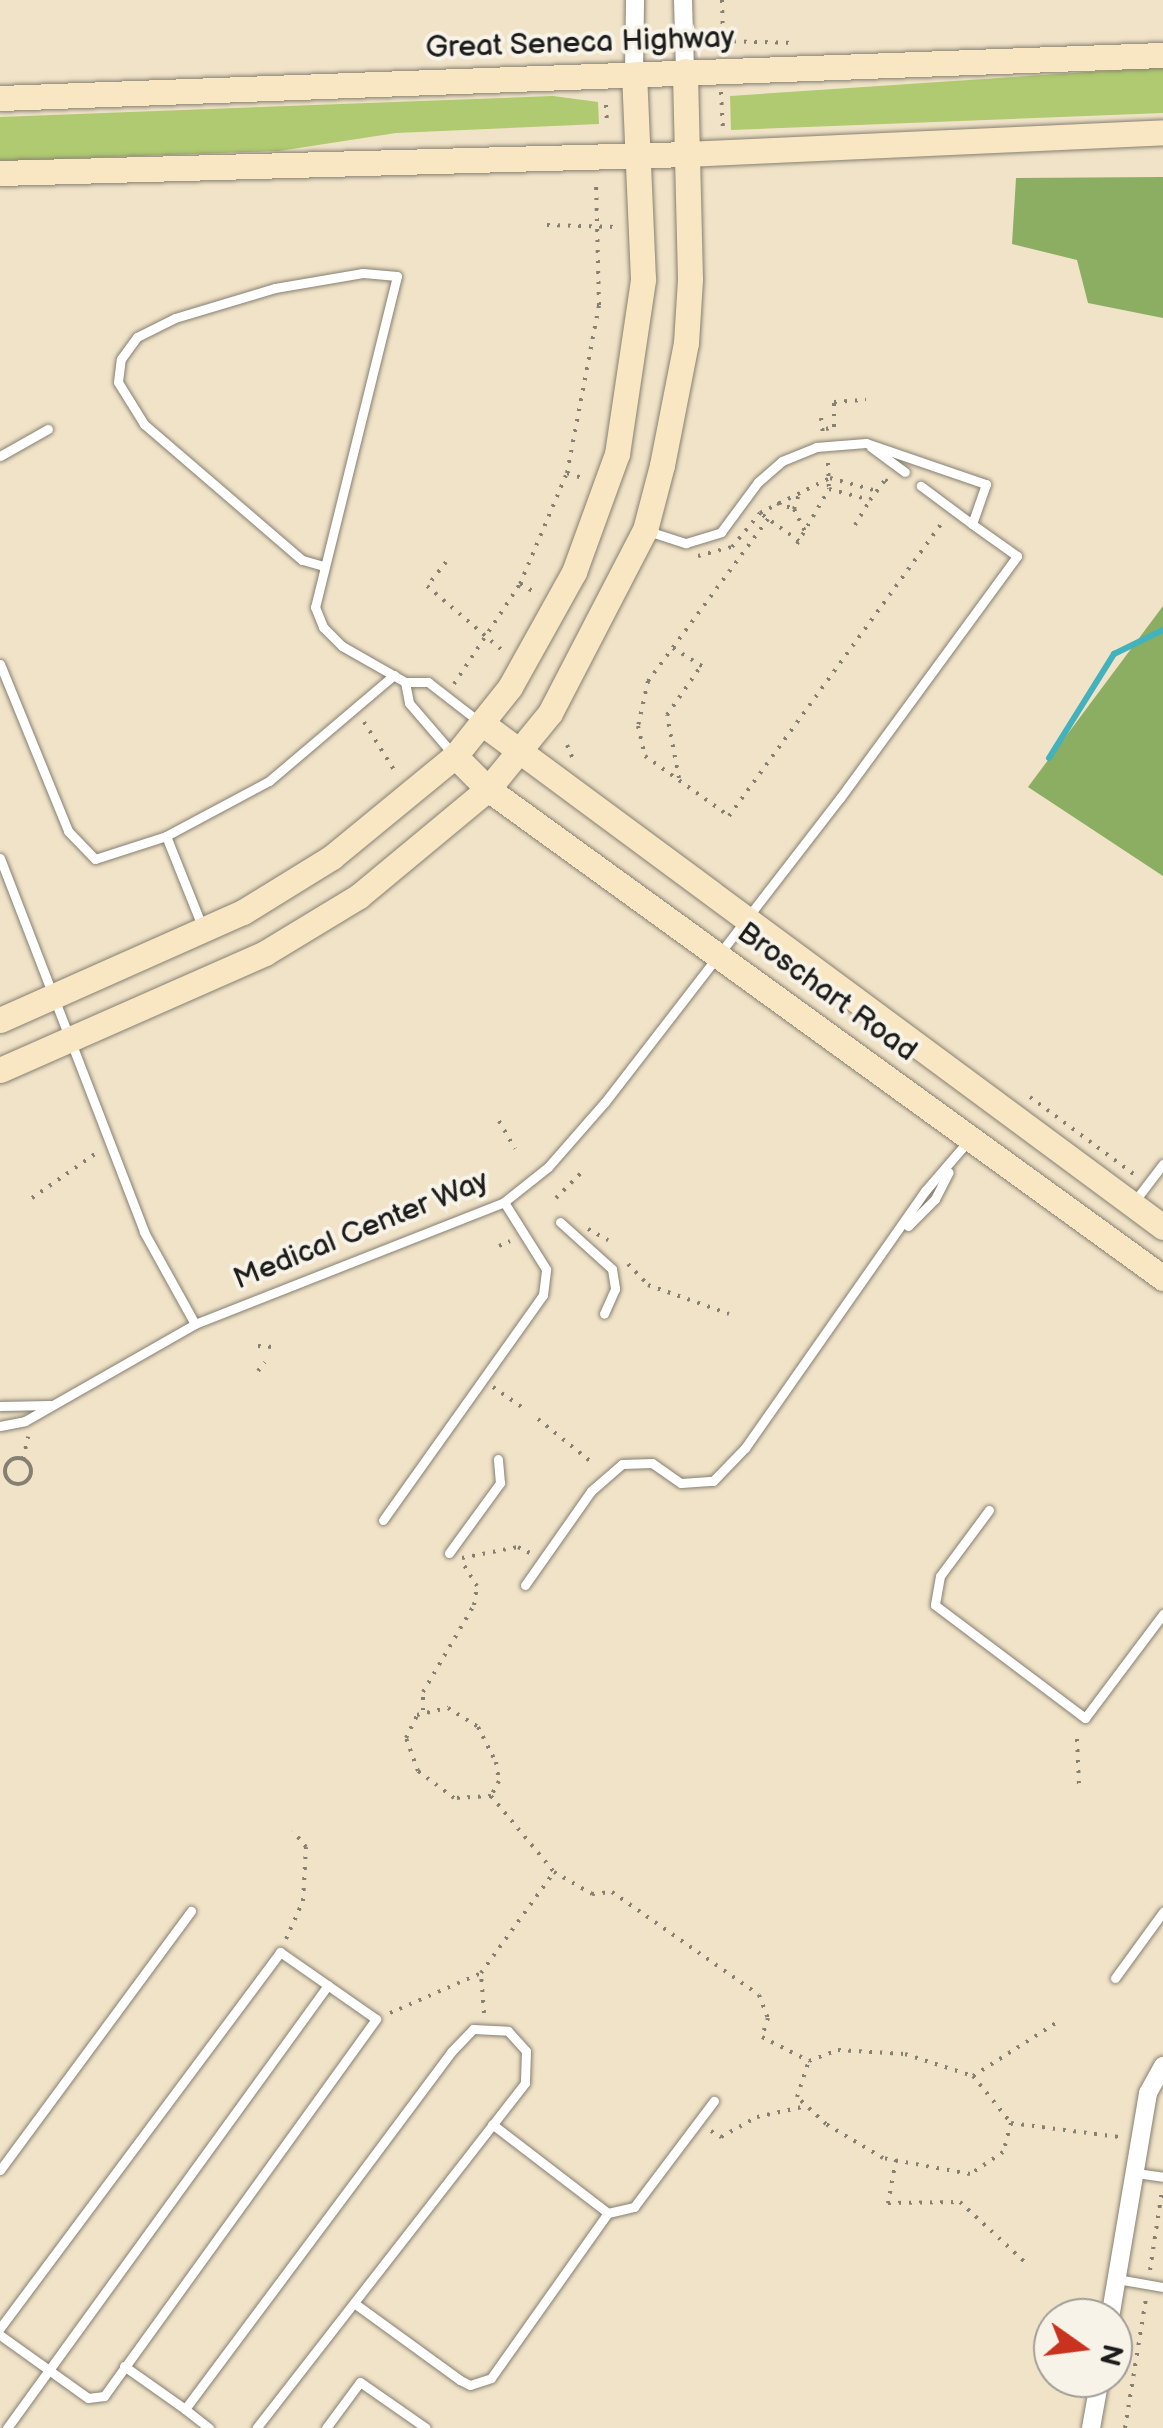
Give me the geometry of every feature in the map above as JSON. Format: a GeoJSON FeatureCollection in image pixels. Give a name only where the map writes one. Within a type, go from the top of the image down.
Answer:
{"type":"FeatureCollection","features":[{"type":"Feature","properties":{"kind":"street"},"geometry":{"type":"LineString","coordinates":[[0,1020],[203,930],[332,857],[455,756],[484,724],[574,572],[613,469],[639,337],[635,0]]}},
{"type":"Feature","properties":{"kind":"street"},"geometry":{"type":"LineString","coordinates":[[0,1070],[265,953],[359,896],[488,789],[550,714],[645,530],[686,343],[683,0]]}},
{"type":"Feature","properties":{"kind":"street","name":"Great Seneca Highway"},"geometry":{"type":"LineString","coordinates":[[0,98],[1163,55]]}},
{"type":"Feature","properties":{"kind":"street"},"geometry":{"type":"LineString","coordinates":[[0,172],[687,154],[1163,132]]}},
{"type":"Feature","properties":{"kind":"street","name":"Broschart Road"},"geometry":{"type":"LineString","coordinates":[[484,724],[1163,1227]]}},
{"type":"Feature","properties":{"kind":"street","name":"Broschart Road"},"geometry":{"type":"LineString","coordinates":[[455,756],[488,789],[1163,1278]]}},
{"type":"Feature","properties":{"kind":"street"},"geometry":{"type":"LineString","coordinates":[[1113,2298],[1148,2093],[1163,2066]]}},
{"type":"Feature","properties":{"kind":"street"},"geometry":{"type":"LineString","coordinates":[[1091,2428],[1096,2398]]}},
{"type":"Feature","properties":{"kind":"lane"},"geometry":{"type":"LineString","coordinates":[[320,565],[302,560],[144,424],[118,382],[121,359],[137,336],[176,318],[275,288],[363,272],[397,276],[320,565],[315,607],[323,627],[405,682],[428,682],[484,724]]}},
{"type":"Feature","properties":{"kind":"lane"},"geometry":{"type":"LineString","coordinates":[[0,456],[48,429]]}},
{"type":"Feature","properties":{"kind":"lane"},"geometry":{"type":"LineString","coordinates":[[645,530],[686,543],[703,541],[722,532],[782,462],[816,447],[866,443],[986,484],[972,524],[921,486]]}},
{"type":"Feature","properties":{"kind":"lane"},"geometry":{"type":"LineString","coordinates":[[866,443],[905,472]]}},
{"type":"Feature","properties":{"kind":"lane","name":"Medical Center Way"},"geometry":{"type":"LineString","coordinates":[[0,1426],[52,1405],[195,1324],[504,1202],[578,1136],[741,918],[840,798],[1016,556],[972,524]]}},
{"type":"Feature","properties":{"kind":"lane"},"geometry":{"type":"LineString","coordinates":[[0,664],[80,847],[95,859],[113,857],[166,836],[269,781],[357,711],[394,674]]}},
{"type":"Feature","properties":{"kind":"lane"},"geometry":{"type":"LineString","coordinates":[[405,682],[409,703],[455,756]]}},
{"type":"Feature","properties":{"kind":"lane"},"geometry":{"type":"LineString","coordinates":[[166,836],[203,930]]}},
{"type":"Feature","properties":{"kind":"lane"},"geometry":{"type":"LineString","coordinates":[[0,858],[74,1038],[144,1232],[195,1324]]}},
{"type":"Feature","properties":{"kind":"lane"},"geometry":{"type":"LineString","coordinates":[[524,1586],[606,1475],[636,1462],[652,1463],[681,1484],[714,1480],[745,1448],[906,1228],[925,1191],[972,1136]]}},
{"type":"Feature","properties":{"kind":"lane"},"geometry":{"type":"LineString","coordinates":[[1133,1204],[1163,1164]]}},
{"type":"Feature","properties":{"kind":"lane"},"geometry":{"type":"LineString","coordinates":[[384,1520],[544,1296],[546,1269],[504,1202]]}},
{"type":"Feature","properties":{"kind":"lane"},"geometry":{"type":"LineString","coordinates":[[560,1222],[612,1269],[614,1288],[604,1314]]}},
{"type":"Feature","properties":{"kind":"lane","name":"Medical Center Way"},"geometry":{"type":"LineString","coordinates":[[0,1406],[52,1405]]}},
{"type":"Feature","properties":{"kind":"lane"},"geometry":{"type":"LineString","coordinates":[[449,1553],[500,1483],[498,1460]]}},
{"type":"Feature","properties":{"kind":"lane"},"geometry":{"type":"LineString","coordinates":[[989,1510],[940,1576],[935,1604],[1085,1718],[1163,1614]]}},
{"type":"Feature","properties":{"kind":"lane"},"geometry":{"type":"LineString","coordinates":[[0,2170],[190,1911]]}},
{"type":"Feature","properties":{"kind":"lane"},"geometry":{"type":"LineString","coordinates":[[1115,1978],[1163,1912]]}},
{"type":"Feature","properties":{"kind":"lane"},"geometry":{"type":"LineString","coordinates":[[280,1952],[328,1984],[376,2019],[97,2399],[50,2372],[0,2332],[280,1952]]}},
{"type":"Feature","properties":{"kind":"lane"},"geometry":{"type":"LineString","coordinates":[[7,2428],[328,1984]]}},
{"type":"Feature","properties":{"kind":"lane"},"geometry":{"type":"LineString","coordinates":[[184,2409],[450,2052],[485,2026],[519,2038],[528,2068],[525,2082],[256,2428]]}},
{"type":"Feature","properties":{"kind":"lane"},"geometry":{"type":"LineString","coordinates":[[354,2304],[460,2380],[480,2384],[608,2214],[634,2207],[714,2101]]}},
{"type":"Feature","properties":{"kind":"lane"},"geometry":{"type":"LineString","coordinates":[[492,2124],[608,2214]]}},
{"type":"Feature","properties":{"kind":"lane"},"geometry":{"type":"LineString","coordinates":[[1133,2173],[1163,2176]]}},
{"type":"Feature","properties":{"kind":"lane"},"geometry":{"type":"LineString","coordinates":[[1116,2279],[1163,2287]]}},
{"type":"Feature","properties":{"kind":"lane"},"geometry":{"type":"LineString","coordinates":[[124,2366],[209,2428]]}},
{"type":"Feature","properties":{"kind":"lane"},"geometry":{"type":"LineString","coordinates":[[326,2428],[360,2382],[426,2428]]}},
{"type":"Feature","properties":{"kind":"path"},"geometry":{"type":"LineString","coordinates":[[722,0],[724,41]]}},
{"type":"Feature","properties":{"kind":"path"},"geometry":{"type":"LineString","coordinates":[[721,100],[723,130]]}},
{"type":"Feature","properties":{"kind":"path"},"geometry":{"type":"LineString","coordinates":[[606,105],[608,123]]}},
{"type":"Feature","properties":{"kind":"path"},"geometry":{"type":"LineString","coordinates":[[453,685],[488,638],[520,584],[567,473],[592,358],[599,222],[596,172]]}},
{"type":"Feature","properties":{"kind":"path"},"geometry":{"type":"LineString","coordinates":[[548,225],[599,222],[620,228]]}},
{"type":"Feature","properties":{"kind":"path"},"geometry":{"type":"LineString","coordinates":[[592,358],[603,359]]}},
{"type":"Feature","properties":{"kind":"path"},"geometry":{"type":"LineString","coordinates":[[822,430],[834,427],[834,402],[866,400]]}},
{"type":"Feature","properties":{"kind":"path"},"geometry":{"type":"LineString","coordinates":[[567,473],[586,479]]}},
{"type":"Feature","properties":{"kind":"path"},"geometry":{"type":"LineString","coordinates":[[830,478],[829,489],[815,504],[798,542],[760,514],[788,495],[830,478],[877,491]]}},
{"type":"Feature","properties":{"kind":"path"},"geometry":{"type":"LineString","coordinates":[[854,525],[885,480],[895,486]]}},
{"type":"Feature","properties":{"kind":"path"},"geometry":{"type":"LineString","coordinates":[[794,510],[801,489]]}},
{"type":"Feature","properties":{"kind":"path"},"geometry":{"type":"LineString","coordinates":[[829,489],[870,500]]}},
{"type":"Feature","properties":{"kind":"path"},"geometry":{"type":"LineString","coordinates":[[788,495],[805,532]]}},
{"type":"Feature","properties":{"kind":"path"},"geometry":{"type":"LineString","coordinates":[[776,503],[794,510]]}},
{"type":"Feature","properties":{"kind":"path"},"geometry":{"type":"LineString","coordinates":[[768,519],[648,680],[638,726],[645,756],[730,816],[943,521]]}},
{"type":"Feature","properties":{"kind":"path"},"geometry":{"type":"LineString","coordinates":[[446,562],[427,586],[503,651]]}},
{"type":"Feature","properties":{"kind":"path"},"geometry":{"type":"LineString","coordinates":[[520,584],[538,594]]}},
{"type":"Feature","properties":{"kind":"path"},"geometry":{"type":"LineString","coordinates":[[673,648],[703,667],[667,714],[679,780]]}},
{"type":"Feature","properties":{"kind":"path"},"geometry":{"type":"LineString","coordinates":[[357,711],[398,777]]}},
{"type":"Feature","properties":{"kind":"path"},"geometry":{"type":"LineString","coordinates":[[500,1121],[515,1148]]}},
{"type":"Feature","properties":{"kind":"path"},"geometry":{"type":"LineString","coordinates":[[32,1198],[98,1152]]}},
{"type":"Feature","properties":{"kind":"path"},"geometry":{"type":"LineString","coordinates":[[556,1198],[584,1171]]}},
{"type":"Feature","properties":{"kind":"path"},"geometry":{"type":"LineString","coordinates":[[585,1230],[598,1229],[608,1240]]}},
{"type":"Feature","properties":{"kind":"path"},"geometry":{"type":"LineString","coordinates":[[500,1246],[510,1241]]}},
{"type":"Feature","properties":{"kind":"path"},"geometry":{"type":"LineString","coordinates":[[623,1258],[648,1285],[729,1314]]}},
{"type":"Feature","properties":{"kind":"path"},"geometry":{"type":"LineString","coordinates":[[258,1346],[274,1347]]}},
{"type":"Feature","properties":{"kind":"path"},"geometry":{"type":"LineString","coordinates":[[258,1371],[265,1362]]}},
{"type":"Feature","properties":{"kind":"path"},"geometry":{"type":"LineString","coordinates":[[493,1387],[523,1408]]}},
{"type":"Feature","properties":{"kind":"path"},"geometry":{"type":"LineString","coordinates":[[538,1419],[606,1475]]}},
{"type":"Feature","properties":{"kind":"path"},"geometry":{"type":"LineString","coordinates":[[0,1482],[7,1477],[26,1480],[30,1469],[23,1459],[28,1437]]}},
{"type":"Feature","properties":{"kind":"path"},"geometry":{"type":"LineString","coordinates":[[7,1477],[8,1462],[23,1459]]}},
{"type":"Feature","properties":{"kind":"path"},"geometry":{"type":"LineString","coordinates":[[460,1559],[518,1547],[542,1560]]}},
{"type":"Feature","properties":{"kind":"path"},"geometry":{"type":"LineString","coordinates":[[449,1553],[460,1559],[477,1586],[474,1605],[423,1692],[423,1710],[406,1738],[418,1771],[454,1798],[491,1796]]}},
{"type":"Feature","properties":{"kind":"path"},"geometry":{"type":"LineString","coordinates":[[423,1710],[463,1715],[488,1739],[499,1781],[491,1796]]}},
{"type":"Feature","properties":{"kind":"path"},"geometry":{"type":"LineString","coordinates":[[1077,1739],[1079,1785]]}},
{"type":"Feature","properties":{"kind":"path"},"geometry":{"type":"LineString","coordinates":[[491,1796],[554,1872],[592,1894],[612,1892],[759,1995],[768,2018],[762,2038],[809,2061],[838,2050],[905,2054],[972,2076],[1012,2123],[1110,2134],[1138,2143]]}},
{"type":"Feature","properties":{"kind":"path"},"geometry":{"type":"LineString","coordinates":[[280,1952],[304,1902],[306,1847],[293,1831]]}},
{"type":"Feature","properties":{"kind":"path"},"geometry":{"type":"LineString","coordinates":[[376,2019],[481,1973],[554,1872]]}},
{"type":"Feature","properties":{"kind":"path"},"geometry":{"type":"LineString","coordinates":[[481,1973],[485,2026]]}},
{"type":"Feature","properties":{"kind":"path"},"geometry":{"type":"LineString","coordinates":[[972,2076],[1059,2021]]}},
{"type":"Feature","properties":{"kind":"path"},"geometry":{"type":"LineString","coordinates":[[809,2061],[797,2096],[826,2124],[896,2160],[970,2174],[1003,2152],[1012,2123]]}},
{"type":"Feature","properties":{"kind":"path"},"geometry":{"type":"LineString","coordinates":[[698,2123],[721,2138],[757,2117],[807,2106]]}},
{"type":"Feature","properties":{"kind":"path"},"geometry":{"type":"LineString","coordinates":[[896,2160],[888,2204],[960,2202],[1029,2266]]}},
{"type":"Feature","properties":{"kind":"path"},"geometry":{"type":"LineString","coordinates":[[1150,2269],[1161,2193]]}},
{"type":"Feature","properties":{"kind":"path"},"geometry":{"type":"LineString","coordinates":[[1125,2428],[1146,2302]]}},
{"type":"Feature","properties":{"kind":"green space"},"geometry":{"type":"Polygon","coordinates":[[[1163,67],[1163,113],[731,130],[730,96],[1163,67]]]}},
{"type":"Feature","properties":{"kind":"green space"},"geometry":{"type":"Polygon","coordinates":[[[553,96],[598,102],[599,124],[396,133],[279,151],[0,161],[0,117],[553,96]]]}},
{"type":"Feature","properties":{"kind":"green space"},"geometry":{"type":"Polygon","coordinates":[[[1163,177],[1163,318],[1088,303],[1077,260],[1012,244],[1016,178],[1163,177]]]}},
{"type":"Feature","properties":{"kind":"green space"},"geometry":{"type":"Polygon","coordinates":[[[1163,606],[1163,876],[1028,787],[1163,606]]]}},
{"type":"Feature","properties":{"kind":"waterway"},"geometry":{"type":"LineString","coordinates":[[1049,758],[1114,654],[1163,630]]}}]}
